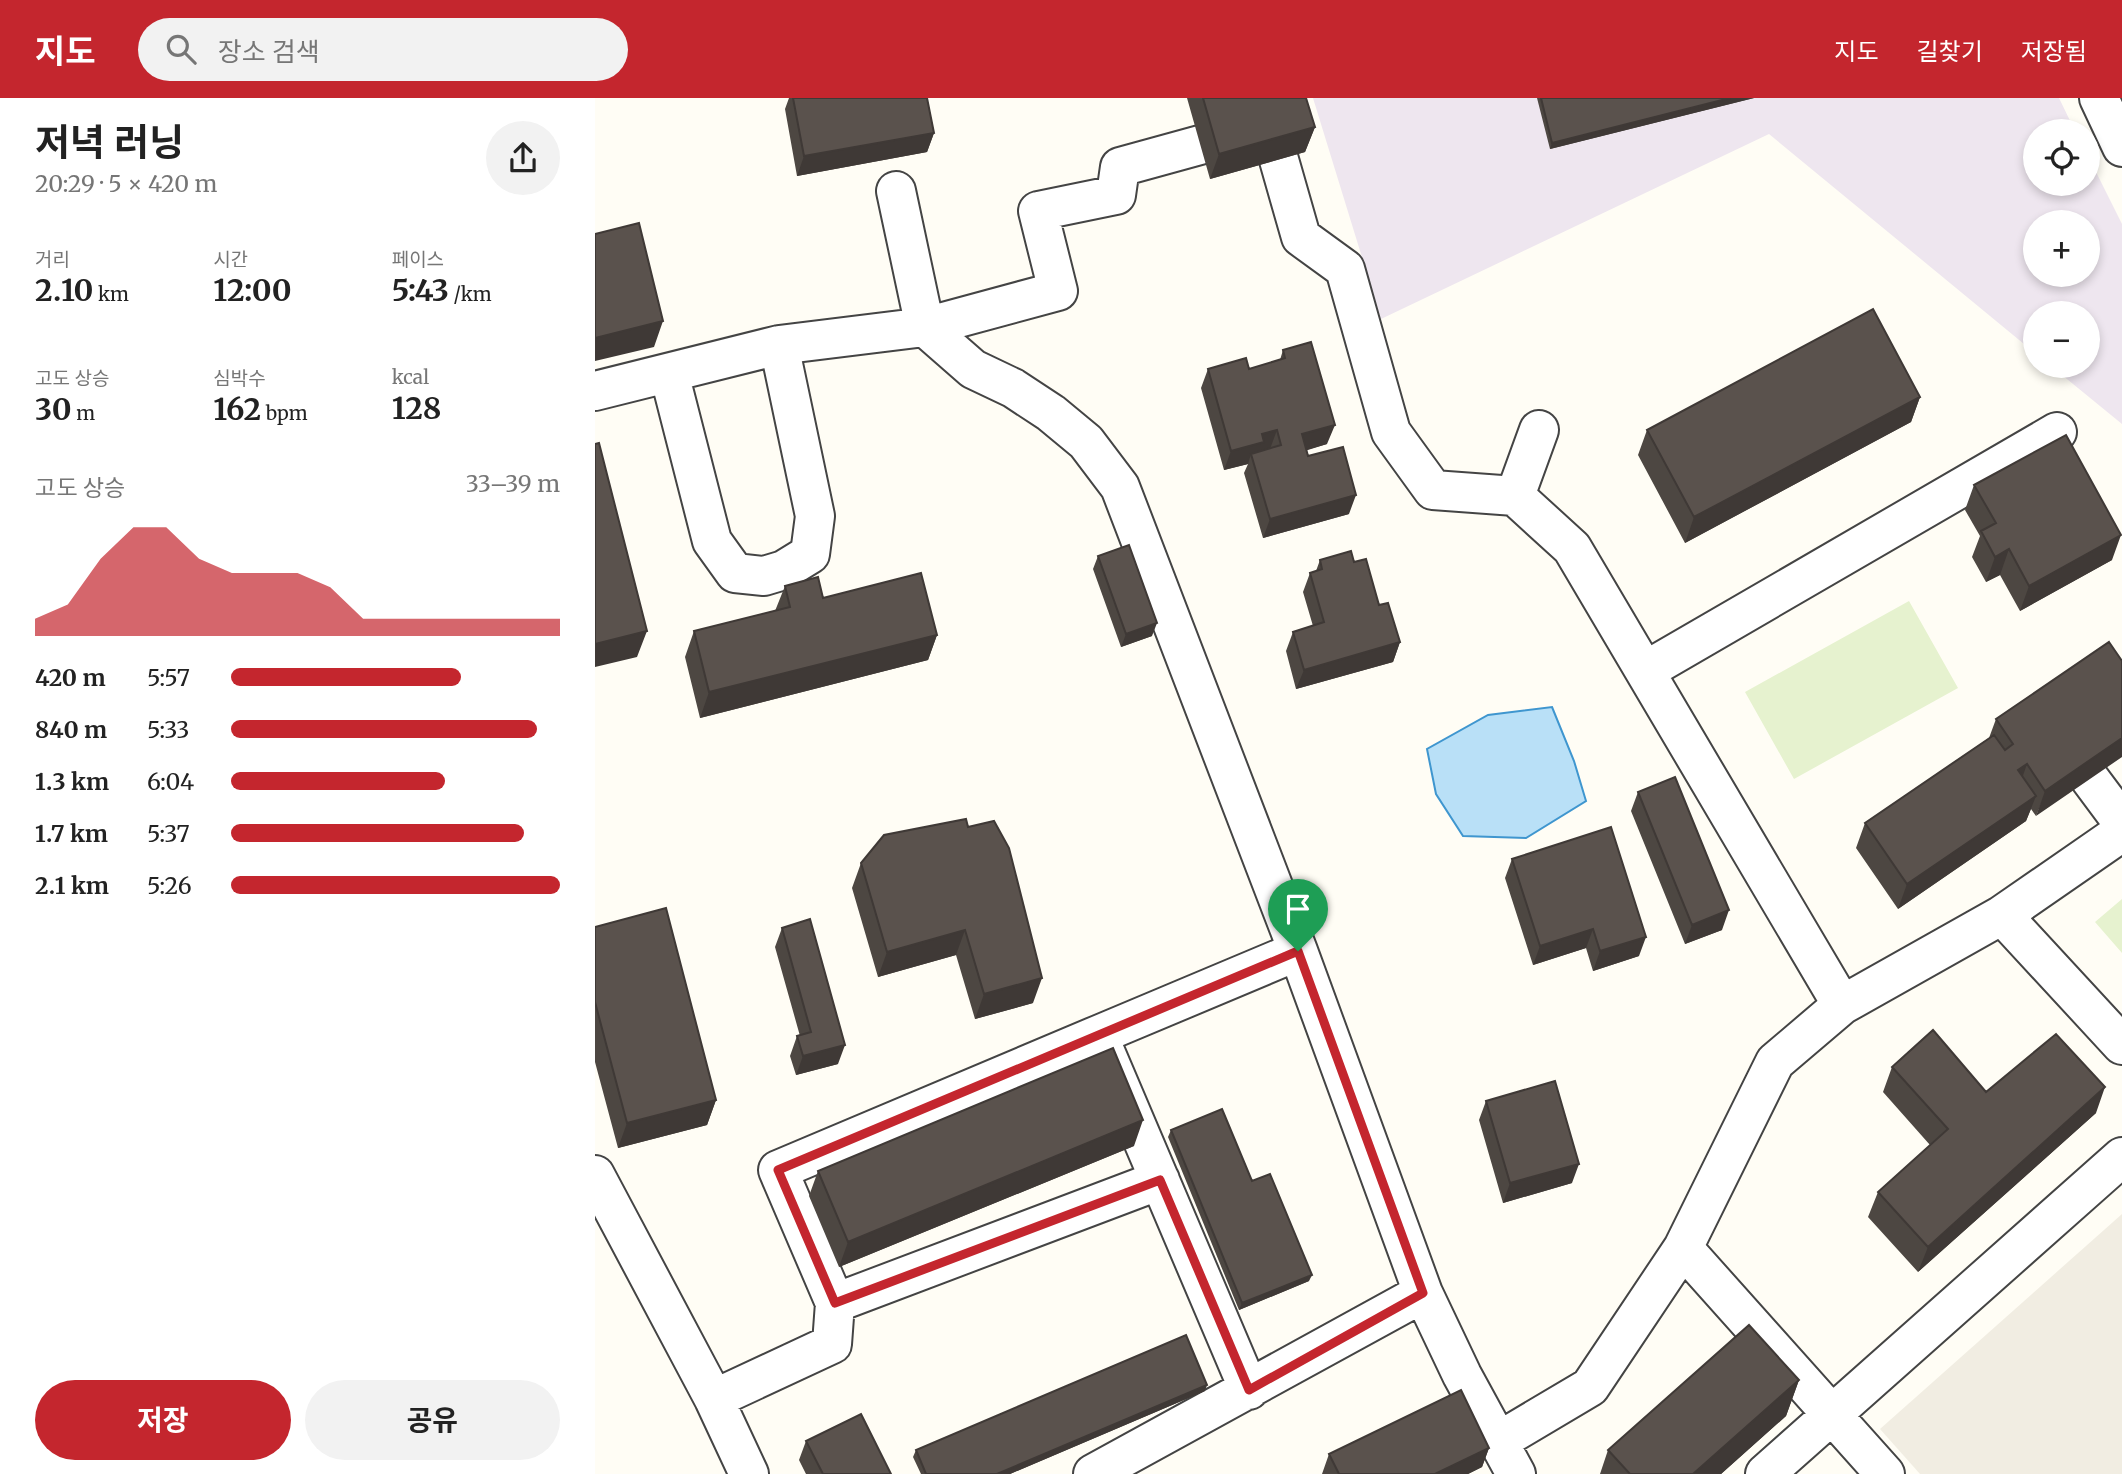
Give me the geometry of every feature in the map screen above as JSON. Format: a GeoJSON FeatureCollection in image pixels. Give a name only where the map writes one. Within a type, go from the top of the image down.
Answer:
{"type":"FeatureCollection","features":[{"type":"Feature","properties":{"kind":"street"},"geometry":{"type":"LineString","coordinates":[[2099,98],[2122,147]]}},
{"type":"Feature","properties":{"kind":"street"},"geometry":{"type":"LineString","coordinates":[[595,391],[779,345],[925,327],[1058,291],[1038,211],[1116,195],[1120,167],[1200,145]]}},
{"type":"Feature","properties":{"kind":"street"},"geometry":{"type":"LineString","coordinates":[[1279,160],[1301,237],[1345,269],[1391,432],[1433,490],[1515,496],[1572,548],[1842,1005]]}},
{"type":"Feature","properties":{"kind":"street"},"geometry":{"type":"LineString","coordinates":[[895,191],[925,327],[974,369],[1013,388],[1051,413],[1086,442],[1120,487],[1298,951],[1423,1293],[1462,1376],[1509,1465],[1590,1387],[1683,1248],[1775,1062],[1842,1005],[2003,915],[2122,832]]}},
{"type":"Feature","properties":{"kind":"street"},"geometry":{"type":"LineString","coordinates":[[669,373],[712,541],[735,573],[764,576],[784,570],[810,554],[814,516],[779,345]]}},
{"type":"Feature","properties":{"kind":"street"},"geometry":{"type":"LineString","coordinates":[[1515,496],[1539,430]]}},
{"type":"Feature","properties":{"kind":"street"},"geometry":{"type":"LineString","coordinates":[[1645,671],[2057,432]]}},
{"type":"Feature","properties":{"kind":"street"},"geometry":{"type":"LineString","coordinates":[[2091,779],[2122,822]]}},
{"type":"Feature","properties":{"kind":"street"},"geometry":{"type":"LineString","coordinates":[[2003,915],[2122,1045]]}},
{"type":"Feature","properties":{"kind":"street"},"geometry":{"type":"LineString","coordinates":[[714,1399],[832,1344],[835,1303],[778,1170],[1298,951]]}},
{"type":"Feature","properties":{"kind":"street"},"geometry":{"type":"LineString","coordinates":[[1098,1035],[1249,1390]]}},
{"type":"Feature","properties":{"kind":"street"},"geometry":{"type":"LineString","coordinates":[[1765,1474],[2122,1157]]}},
{"type":"Feature","properties":{"kind":"street"},"geometry":{"type":"LineString","coordinates":[[595,1175],[714,1399],[749,1474]]}},
{"type":"Feature","properties":{"kind":"street"},"geometry":{"type":"LineString","coordinates":[[835,1303],[1160,1180]]}},
{"type":"Feature","properties":{"kind":"street"},"geometry":{"type":"LineString","coordinates":[[1683,1248],[1885,1474]]}},
{"type":"Feature","properties":{"kind":"street"},"geometry":{"type":"LineString","coordinates":[[1093,1474],[1423,1293]]}},
{"type":"Feature","properties":{"kind":"shaded area"},"geometry":{"type":"Polygon","coordinates":[[[1313,98],[2059,98],[2069,119],[2023,119],[2023,196],[2100,196],[2100,180],[2122,224],[2122,424],[2066,378],[2100,378],[2100,301],[2023,301],[2023,343],[1769,134],[1381,319],[1313,98]]]}},
{"type":"Feature","properties":{"kind":"shaded area"},"geometry":{"type":"Polygon","coordinates":[[[2122,1214],[2122,1474],[1920,1474],[1880,1429],[2122,1214]]]}},
{"type":"Feature","properties":{"kind":"green space"},"geometry":{"type":"Polygon","coordinates":[[[1909,601],[1958,688],[1794,779],[1745,692],[1909,601]]]}},
{"type":"Feature","properties":{"kind":"green space"},"geometry":{"type":"Polygon","coordinates":[[[2122,899],[2122,953],[2095,922],[2122,899]]]}},
{"type":"Feature","properties":{"kind":"water"},"geometry":{"type":"Polygon","coordinates":[[[1552,707],[1574,761],[1586,801],[1526,838],[1463,836],[1436,794],[1427,749],[1488,715],[1552,707]]]}},
{"type":"Feature","properties":{"kind":"building"},"geometry":{"type":"Polygon","coordinates":[[[793,98],[927,98],[934,133],[804,156],[793,98]]]}},
{"type":"Feature","properties":{"kind":"building"},"geometry":{"type":"Polygon","coordinates":[[[1203,98],[1306,98],[1315,127],[1219,154],[1203,98]]]}},
{"type":"Feature","properties":{"kind":"building"},"geometry":{"type":"Polygon","coordinates":[[[1541,98],[1730,98],[1552,143],[1541,98]]]}},
{"type":"Feature","properties":{"kind":"building"},"geometry":{"type":"Polygon","coordinates":[[[639,223],[663,321],[595,338],[595,234],[639,223]]]}},
{"type":"Feature","properties":{"kind":"building"},"geometry":{"type":"Polygon","coordinates":[[[1873,309],[1920,397],[1694,517],[1647,430],[1873,309]]]}},
{"type":"Feature","properties":{"kind":"building"},"geometry":{"type":"Polygon","coordinates":[[[1311,342],[1335,425],[1302,434],[1308,456],[1343,447],[1356,495],[1270,519],[1251,454],[1281,445],[1277,430],[1262,434],[1264,442],[1231,451],[1208,369],[1246,358],[1249,369],[1285,358],[1283,350],[1311,342]]]}},
{"type":"Feature","properties":{"kind":"building"},"geometry":{"type":"Polygon","coordinates":[[[2066,435],[2121,535],[2029,586],[2009,549],[1995,557],[1981,531],[1996,523],[1974,485],[2066,435]]]}},
{"type":"Feature","properties":{"kind":"building"},"geometry":{"type":"Polygon","coordinates":[[[599,443],[647,631],[595,644],[595,444],[599,443]]]}},
{"type":"Feature","properties":{"kind":"building"},"geometry":{"type":"Polygon","coordinates":[[[1129,545],[1157,623],[1126,634],[1098,556],[1129,545]]]}},
{"type":"Feature","properties":{"kind":"building"},"geometry":{"type":"Polygon","coordinates":[[[1351,551],[1354,562],[1366,559],[1379,605],[1388,603],[1400,642],[1304,670],[1293,632],[1324,622],[1310,573],[1322,569],[1320,560],[1351,551]]]}},
{"type":"Feature","properties":{"kind":"building"},"geometry":{"type":"Polygon","coordinates":[[[921,573],[937,635],[709,692],[694,631],[790,607],[785,586],[818,577],[823,598],[921,573]]]}},
{"type":"Feature","properties":{"kind":"building"},"geometry":{"type":"Polygon","coordinates":[[[2109,642],[2122,661],[2122,738],[2045,791],[2027,764],[2018,770],[2036,796],[1907,884],[1865,823],[1994,735],[2005,750],[2013,744],[1996,719],[2109,642]]]}},
{"type":"Feature","properties":{"kind":"building"},"geometry":{"type":"Polygon","coordinates":[[[1675,777],[1729,910],[1692,925],[1638,792],[1675,777]]]}},
{"type":"Feature","properties":{"kind":"building"},"geometry":{"type":"Polygon","coordinates":[[[966,819],[968,827],[994,821],[1009,848],[1042,978],[984,994],[965,930],[887,952],[861,863],[884,835],[966,819]]]}},
{"type":"Feature","properties":{"kind":"building"},"geometry":{"type":"Polygon","coordinates":[[[1611,827],[1646,937],[1600,951],[1593,929],[1540,946],[1512,859],[1611,827]]]}},
{"type":"Feature","properties":{"kind":"building"},"geometry":{"type":"Polygon","coordinates":[[[666,908],[716,1100],[627,1123],[595,1002],[595,927],[666,908]]]}},
{"type":"Feature","properties":{"kind":"building"},"geometry":{"type":"Polygon","coordinates":[[[810,919],[845,1045],[803,1056],[797,1036],[811,1032],[782,928],[810,919]]]}},
{"type":"Feature","properties":{"kind":"building"},"geometry":{"type":"Polygon","coordinates":[[[1933,1030],[1986,1092],[2056,1034],[2105,1087],[1928,1247],[1878,1192],[1948,1129],[1892,1067],[1933,1030]]]}},
{"type":"Feature","properties":{"kind":"building"},"geometry":{"type":"Polygon","coordinates":[[[1113,1048],[1143,1120],[848,1242],[818,1171],[1113,1048]]]}},
{"type":"Feature","properties":{"kind":"building"},"geometry":{"type":"Polygon","coordinates":[[[1555,1081],[1579,1164],[1510,1183],[1486,1101],[1555,1081]]]}},
{"type":"Feature","properties":{"kind":"building"},"geometry":{"type":"Polygon","coordinates":[[[1222,1109],[1252,1181],[1270,1174],[1312,1275],[1242,1303],[1171,1130],[1222,1109]]]}},
{"type":"Feature","properties":{"kind":"building"},"geometry":{"type":"Polygon","coordinates":[[[1749,1325],[1799,1380],[1693,1474],[1630,1474],[1608,1450],[1749,1325]]]}},
{"type":"Feature","properties":{"kind":"building"},"geometry":{"type":"Polygon","coordinates":[[[1186,1335],[1207,1385],[997,1474],[926,1474],[916,1450],[1186,1335]]]}},
{"type":"Feature","properties":{"kind":"building"},"geometry":{"type":"Polygon","coordinates":[[[1461,1390],[1489,1448],[1435,1474],[1339,1474],[1329,1454],[1461,1390]]]}},
{"type":"Feature","properties":{"kind":"building"},"geometry":{"type":"Polygon","coordinates":[[[861,1414],[891,1474],[823,1474],[806,1441],[861,1414]]]}},
{"type":"Feature","properties":{"kind":"route"},"geometry":{"type":"LineString","coordinates":[[1298,951],[1423,1293],[1249,1390],[1160,1180],[835,1303],[778,1170],[1298,951]]}}]}
